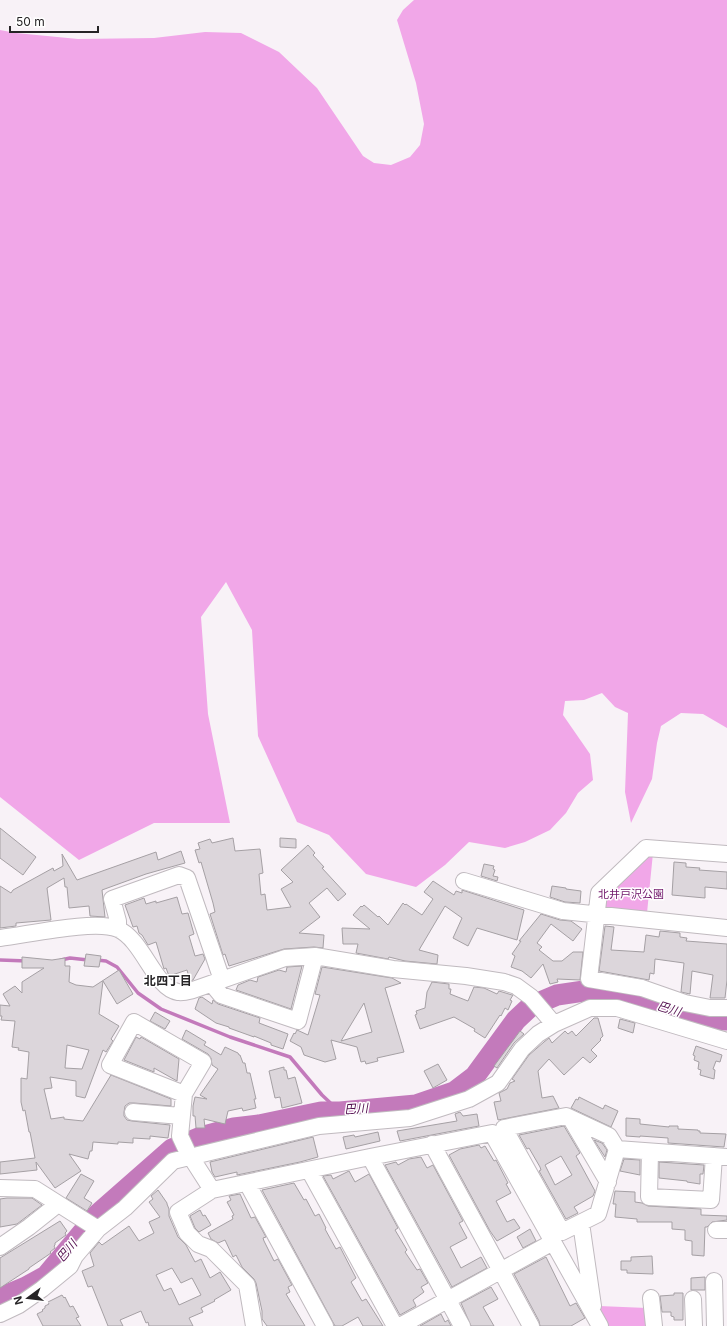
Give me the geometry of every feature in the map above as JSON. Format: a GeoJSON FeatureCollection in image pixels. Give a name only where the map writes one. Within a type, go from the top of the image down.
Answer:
{"type":"FeatureCollection","features":[{"type":"Feature","properties":{"kind":"street"},"geometry":{"type":"LineString","coordinates":[[727,854],[646,848],[599,893],[589,979],[642,988],[685,1003],[710,1008],[727,1008]]}},
{"type":"Feature","properties":{"kind":"street"},"geometry":{"type":"LineString","coordinates":[[118,929],[118,921],[112,899],[178,875],[187,878],[221,996],[298,1021],[314,956]]}},
{"type":"Feature","properties":{"kind":"street"},"geometry":{"type":"LineString","coordinates":[[464,881],[563,911],[727,928]]}},
{"type":"Feature","properties":{"kind":"street"},"geometry":{"type":"LineString","coordinates":[[0,938],[77,927],[107,927],[118,929],[127,934],[136,943],[157,976],[168,987],[178,992],[194,990],[286,958],[314,956],[393,969],[466,976],[504,982],[516,986],[531,997],[554,1024]]}},
{"type":"Feature","properties":{"kind":"street"},"geometry":{"type":"LineString","coordinates":[[0,1314],[19,1305],[42,1289],[70,1266],[91,1225],[125,1208],[173,1161],[189,1154],[318,1126],[410,1118],[469,1099],[498,1083],[522,1049],[538,1034],[554,1024],[590,1008],[616,1008],[727,1041]]}},
{"type":"Feature","properties":{"kind":"street"},"geometry":{"type":"LineString","coordinates":[[184,1094],[110,1065],[134,1022],[203,1062],[184,1094],[180,1136],[189,1154],[212,1190]]}},
{"type":"Feature","properties":{"kind":"street"},"geometry":{"type":"LineString","coordinates":[[133,1112],[181,1116]]}},
{"type":"Feature","properties":{"kind":"street"},"geometry":{"type":"LineString","coordinates":[[618,1149],[598,1214],[562,1232],[504,1128],[566,1116],[609,1136],[618,1149],[720,1156],[711,1200],[649,1197],[650,1152]]}},
{"type":"Feature","properties":{"kind":"street"},"geometry":{"type":"LineString","coordinates":[[571,1119],[608,1182]]}},
{"type":"Feature","properties":{"kind":"street"},"geometry":{"type":"LineString","coordinates":[[254,1326],[246,1285],[211,1249],[198,1244],[187,1233],[178,1212],[212,1190],[492,1133],[597,1321]]}},
{"type":"Feature","properties":{"kind":"street"},"geometry":{"type":"LineString","coordinates":[[432,1144],[531,1326]]}},
{"type":"Feature","properties":{"kind":"street"},"geometry":{"type":"LineString","coordinates":[[370,1157],[462,1326]]}},
{"type":"Feature","properties":{"kind":"street"},"geometry":{"type":"LineString","coordinates":[[308,1170],[394,1326]]}},
{"type":"Feature","properties":{"kind":"street"},"geometry":{"type":"LineString","coordinates":[[246,1183],[325,1326]]}},
{"type":"Feature","properties":{"kind":"street"},"geometry":{"type":"LineString","coordinates":[[0,1188],[35,1189],[91,1225]]}},
{"type":"Feature","properties":{"kind":"street"},"geometry":{"type":"LineString","coordinates":[[0,1247],[29,1227],[58,1204]]}},
{"type":"Feature","properties":{"kind":"street"},"geometry":{"type":"LineString","coordinates":[[581,1223],[597,1321]]}},
{"type":"Feature","properties":{"kind":"street"},"geometry":{"type":"LineString","coordinates":[[400,1326],[553,1242]]}},
{"type":"Feature","properties":{"kind":"street"},"geometry":{"type":"LineString","coordinates":[[714,1281],[715,1326]]}},
{"type":"Feature","properties":{"kind":"street"},"geometry":{"type":"LineString","coordinates":[[651,1298],[654,1326]]}},
{"type":"Feature","properties":{"kind":"street"},"geometry":{"type":"LineString","coordinates":[[693,1299],[694,1326]]}},
{"type":"Feature","properties":{"kind":"green space"},"geometry":{"type":"Polygon","coordinates":[[[414,0],[727,0],[727,728],[703,714],[681,713],[661,726],[652,779],[631,823],[625,792],[628,713],[615,707],[602,693],[584,700],[565,701],[563,715],[590,754],[593,780],[578,793],[566,813],[550,830],[525,842],[505,848],[469,842],[445,865],[416,887],[366,874],[329,835],[297,822],[258,736],[252,630],[226,582],[201,617],[208,714],[230,823],[154,823],[79,860],[0,797],[0,30],[78,39],[154,38],[205,32],[241,33],[279,52],[317,88],[363,156],[374,163],[391,165],[410,157],[420,145],[424,124],[416,83],[397,20],[403,10],[414,0]]]}},
{"type":"Feature","properties":{"kind":"green space","name":"北井戸沢公園"},"geometry":{"type":"Polygon","coordinates":[[[646,853],[653,853],[647,913],[602,908],[604,896],[646,853]]]}},
{"type":"Feature","properties":{"kind":"green space"},"geometry":{"type":"Polygon","coordinates":[[[599,1306],[647,1308],[649,1326],[607,1326],[599,1306]]]}},
{"type":"Feature","properties":{"kind":"building"},"geometry":{"type":"Polygon","coordinates":[[[0,828],[36,857],[23,875],[0,858],[0,828]]]}},
{"type":"Feature","properties":{"kind":"building"},"geometry":{"type":"Polygon","coordinates":[[[233,838],[235,851],[260,849],[263,873],[259,874],[261,895],[265,894],[267,910],[291,907],[281,889],[293,882],[281,870],[308,845],[315,853],[313,855],[324,867],[322,868],[346,894],[338,901],[327,888],[309,903],[320,917],[299,933],[324,935],[323,948],[314,947],[284,949],[229,966],[225,954],[223,955],[210,914],[215,912],[213,903],[201,862],[199,863],[195,850],[200,849],[198,843],[210,839],[212,843],[233,838]]]}},
{"type":"Feature","properties":{"kind":"building"},"geometry":{"type":"Polygon","coordinates":[[[280,838],[296,839],[296,848],[280,847],[280,838]]]}},
{"type":"Feature","properties":{"kind":"building"},"geometry":{"type":"Polygon","coordinates":[[[181,851],[185,863],[146,874],[102,890],[105,917],[90,916],[89,906],[69,908],[67,887],[65,887],[64,878],[47,888],[51,920],[16,923],[16,926],[0,928],[0,886],[11,893],[13,890],[53,868],[54,871],[63,866],[62,854],[77,880],[156,852],[158,860],[181,851]]]}},
{"type":"Feature","properties":{"kind":"building"},"geometry":{"type":"Polygon","coordinates":[[[674,862],[686,863],[686,867],[700,868],[699,870],[727,872],[727,889],[705,887],[705,898],[672,895],[674,862]]]}},
{"type":"Feature","properties":{"kind":"building"},"geometry":{"type":"Polygon","coordinates":[[[484,864],[494,866],[493,869],[495,870],[493,876],[498,877],[497,881],[481,876],[484,864]]]}},
{"type":"Feature","properties":{"kind":"building"},"geometry":{"type":"Polygon","coordinates":[[[433,881],[454,895],[456,891],[462,893],[462,890],[524,910],[517,940],[477,928],[468,946],[453,938],[462,918],[445,906],[419,950],[438,955],[437,964],[405,961],[389,957],[388,959],[356,953],[358,944],[343,944],[342,928],[370,929],[353,915],[361,906],[362,907],[364,905],[388,925],[403,903],[422,915],[433,899],[424,892],[433,881]]]}},
{"type":"Feature","properties":{"kind":"building"},"geometry":{"type":"Polygon","coordinates":[[[552,886],[581,891],[580,903],[565,902],[550,897],[552,886]]]}},
{"type":"Feature","properties":{"kind":"building"},"geometry":{"type":"Polygon","coordinates":[[[177,897],[182,914],[188,913],[194,934],[189,936],[195,956],[203,954],[205,959],[193,980],[190,981],[187,970],[169,976],[166,968],[164,969],[156,942],[148,945],[139,933],[137,926],[133,927],[125,905],[144,898],[146,904],[156,901],[156,903],[177,897]]]}},
{"type":"Feature","properties":{"kind":"building"},"geometry":{"type":"Polygon","coordinates":[[[541,914],[560,920],[571,921],[582,929],[573,941],[551,924],[537,943],[542,947],[539,950],[553,961],[562,961],[573,952],[583,952],[580,980],[557,979],[558,982],[550,984],[543,964],[531,978],[522,971],[511,967],[515,956],[512,954],[521,941],[519,941],[541,914]]]}},
{"type":"Feature","properties":{"kind":"building"},"geometry":{"type":"Polygon","coordinates":[[[605,926],[614,927],[611,950],[644,952],[646,935],[659,937],[660,931],[680,933],[680,937],[687,938],[686,941],[727,944],[727,980],[725,998],[710,998],[713,975],[692,971],[690,994],[681,992],[684,963],[655,959],[654,974],[650,973],[649,980],[599,971],[605,926]]]}},
{"type":"Feature","properties":{"kind":"building"},"geometry":{"type":"Polygon","coordinates":[[[86,954],[101,956],[99,967],[84,966],[86,954]]]}},
{"type":"Feature","properties":{"kind":"building"},"geometry":{"type":"Polygon","coordinates":[[[22,957],[52,960],[65,958],[65,966],[70,966],[69,982],[76,985],[93,987],[119,970],[133,994],[117,1004],[103,981],[99,1014],[119,1026],[111,1039],[113,1041],[106,1052],[103,1050],[85,1098],[76,1096],[76,1081],[50,1077],[52,1088],[44,1089],[51,1119],[64,1117],[64,1119],[83,1121],[111,1075],[171,1099],[171,1106],[129,1103],[125,1106],[124,1112],[124,1116],[127,1120],[170,1125],[168,1138],[150,1136],[150,1139],[133,1138],[133,1143],[118,1142],[118,1144],[93,1142],[92,1151],[90,1151],[88,1159],[69,1154],[81,1171],[55,1188],[36,1162],[37,1170],[0,1174],[0,1162],[35,1158],[25,1110],[23,1111],[21,1102],[21,1078],[27,1079],[29,1052],[12,1047],[15,1021],[1,1020],[2,1016],[0,1016],[0,1005],[10,1006],[3,994],[15,986],[22,993],[22,982],[44,968],[22,968],[22,957]],[[67,1045],[65,1068],[82,1069],[89,1050],[67,1045]]]}},
{"type":"Feature","properties":{"kind":"building"},"geometry":{"type":"Polygon","coordinates":[[[302,966],[291,1009],[236,990],[238,985],[250,980],[257,982],[258,977],[279,970],[286,972],[287,967],[302,966]]]}},
{"type":"Feature","properties":{"kind":"building"},"geometry":{"type":"Polygon","coordinates":[[[322,967],[392,978],[401,983],[385,988],[404,1052],[377,1058],[378,1061],[366,1064],[365,1061],[361,1062],[357,1047],[331,1040],[336,1059],[325,1062],[304,1055],[301,1047],[290,1041],[297,1030],[308,1035],[320,995],[315,994],[322,967]],[[364,1003],[341,1041],[372,1032],[364,1003]]]}},
{"type":"Feature","properties":{"kind":"building"},"geometry":{"type":"Polygon","coordinates":[[[432,982],[449,984],[449,989],[451,989],[450,994],[468,1001],[474,987],[484,988],[497,994],[499,991],[513,995],[510,1000],[512,1001],[508,1010],[505,1008],[485,1038],[474,1031],[475,1029],[454,1017],[420,1029],[415,1015],[417,1014],[416,1011],[425,1008],[427,992],[432,982]]]}},
{"type":"Feature","properties":{"kind":"building"},"geometry":{"type":"Polygon","coordinates":[[[202,997],[212,1004],[213,1000],[218,1004],[260,1018],[259,1023],[288,1034],[283,1049],[271,1045],[271,1043],[254,1036],[216,1023],[195,1009],[199,998],[202,997]]]}},
{"type":"Feature","properties":{"kind":"building"},"geometry":{"type":"Polygon","coordinates":[[[155,1012],[170,1021],[165,1029],[150,1021],[155,1012]]]}},
{"type":"Feature","properties":{"kind":"building"},"geometry":{"type":"Polygon","coordinates":[[[594,1018],[598,1018],[603,1036],[591,1050],[597,1056],[590,1063],[583,1057],[564,1075],[549,1059],[538,1071],[542,1098],[553,1096],[559,1108],[498,1120],[494,1102],[501,1101],[499,1093],[507,1089],[510,1083],[515,1081],[512,1079],[529,1055],[549,1038],[552,1043],[565,1031],[568,1034],[572,1031],[576,1036],[594,1018]]]}},
{"type":"Feature","properties":{"kind":"building"},"geometry":{"type":"Polygon","coordinates":[[[620,1019],[635,1023],[633,1033],[618,1028],[620,1019]]]}},
{"type":"Feature","properties":{"kind":"building"},"geometry":{"type":"Polygon","coordinates":[[[186,1030],[206,1042],[204,1045],[221,1055],[225,1047],[240,1055],[243,1063],[245,1063],[247,1073],[250,1073],[256,1099],[254,1099],[256,1108],[243,1111],[242,1108],[228,1111],[225,1124],[204,1119],[205,1128],[196,1128],[195,1116],[193,1116],[195,1097],[207,1099],[200,1095],[218,1069],[212,1065],[211,1058],[208,1054],[182,1039],[186,1030]]]}},
{"type":"Feature","properties":{"kind":"building"},"geometry":{"type":"Polygon","coordinates":[[[520,1031],[524,1034],[514,1043],[497,1068],[494,1066],[520,1031]]]}},
{"type":"Feature","properties":{"kind":"building"},"geometry":{"type":"Polygon","coordinates":[[[136,1037],[140,1039],[141,1037],[179,1059],[177,1081],[154,1068],[154,1072],[124,1060],[136,1037]]]}},
{"type":"Feature","properties":{"kind":"building"},"geometry":{"type":"Polygon","coordinates":[[[696,1046],[722,1055],[720,1062],[716,1061],[713,1069],[715,1070],[714,1079],[700,1075],[701,1070],[698,1069],[699,1062],[694,1060],[695,1056],[693,1055],[696,1046]]]}},
{"type":"Feature","properties":{"kind":"building"},"geometry":{"type":"Polygon","coordinates":[[[438,1064],[447,1080],[433,1088],[424,1071],[438,1064]]]}},
{"type":"Feature","properties":{"kind":"building"},"geometry":{"type":"Polygon","coordinates":[[[284,1067],[288,1079],[295,1077],[302,1103],[282,1108],[280,1097],[275,1098],[269,1071],[284,1067]]]}},
{"type":"Feature","properties":{"kind":"building"},"geometry":{"type":"Polygon","coordinates":[[[579,1097],[603,1109],[605,1105],[618,1111],[611,1127],[571,1108],[576,1099],[578,1100],[579,1097]]]}},
{"type":"Feature","properties":{"kind":"building"},"geometry":{"type":"Polygon","coordinates":[[[460,1112],[463,1116],[477,1114],[479,1126],[400,1141],[397,1131],[457,1121],[455,1114],[460,1112]]]}},
{"type":"Feature","properties":{"kind":"building"},"geometry":{"type":"Polygon","coordinates":[[[626,1118],[640,1119],[640,1124],[669,1127],[678,1126],[678,1129],[698,1130],[700,1133],[726,1134],[724,1147],[668,1143],[668,1138],[626,1136],[626,1118]]]}},
{"type":"Feature","properties":{"kind":"building"},"geometry":{"type":"Polygon","coordinates":[[[564,1126],[580,1153],[576,1156],[595,1191],[593,1196],[574,1207],[578,1213],[566,1219],[539,1171],[541,1170],[540,1167],[529,1148],[527,1149],[519,1135],[564,1126]],[[561,1156],[545,1165],[555,1185],[572,1175],[561,1156]]]}},
{"type":"Feature","properties":{"kind":"building"},"geometry":{"type":"Polygon","coordinates":[[[378,1132],[380,1141],[346,1149],[343,1137],[354,1135],[355,1137],[378,1132]]]}},
{"type":"Feature","properties":{"kind":"building"},"geometry":{"type":"Polygon","coordinates":[[[313,1137],[318,1157],[237,1175],[237,1172],[215,1177],[212,1172],[210,1162],[313,1137]]]}},
{"type":"Feature","properties":{"kind":"building"},"geometry":{"type":"Polygon","coordinates":[[[594,1140],[602,1143],[607,1150],[605,1157],[594,1140]]]}},
{"type":"Feature","properties":{"kind":"building"},"geometry":{"type":"Polygon","coordinates":[[[479,1145],[481,1148],[485,1146],[494,1161],[496,1160],[508,1183],[506,1184],[511,1193],[496,1201],[507,1222],[514,1219],[520,1228],[497,1241],[490,1231],[449,1155],[460,1149],[479,1145]]]}},
{"type":"Feature","properties":{"kind":"building"},"geometry":{"type":"Polygon","coordinates":[[[421,1157],[427,1168],[433,1165],[463,1221],[459,1223],[467,1238],[450,1247],[461,1268],[481,1257],[487,1268],[452,1287],[385,1165],[396,1162],[398,1165],[409,1159],[421,1157]]]}},
{"type":"Feature","properties":{"kind":"building"},"geometry":{"type":"Polygon","coordinates":[[[624,1159],[640,1160],[640,1175],[620,1171],[624,1159]]]}},
{"type":"Feature","properties":{"kind":"building"},"geometry":{"type":"Polygon","coordinates":[[[659,1162],[704,1165],[703,1174],[700,1174],[700,1184],[659,1178],[659,1162]]]}},
{"type":"Feature","properties":{"kind":"building"},"geometry":{"type":"Polygon","coordinates":[[[349,1171],[355,1182],[369,1174],[398,1228],[395,1230],[407,1250],[405,1252],[417,1270],[420,1269],[428,1283],[421,1287],[424,1292],[413,1300],[416,1306],[400,1315],[323,1176],[331,1175],[333,1179],[349,1171]]]}},
{"type":"Feature","properties":{"kind":"building"},"geometry":{"type":"Polygon","coordinates":[[[81,1174],[94,1181],[84,1198],[92,1203],[87,1211],[66,1198],[81,1174]]]}},
{"type":"Feature","properties":{"kind":"building"},"geometry":{"type":"Polygon","coordinates":[[[294,1183],[304,1200],[306,1199],[315,1216],[319,1214],[336,1249],[340,1247],[356,1278],[351,1282],[362,1301],[366,1299],[383,1326],[363,1326],[358,1317],[342,1326],[335,1326],[262,1190],[294,1183]]]}},
{"type":"Feature","properties":{"kind":"building"},"geometry":{"type":"Polygon","coordinates":[[[158,1190],[167,1203],[169,1216],[178,1237],[186,1245],[195,1262],[201,1259],[210,1278],[220,1272],[231,1290],[214,1300],[215,1301],[201,1308],[203,1312],[189,1318],[193,1326],[149,1326],[148,1322],[146,1323],[141,1311],[120,1320],[123,1326],[108,1326],[92,1286],[88,1287],[82,1271],[94,1266],[90,1253],[99,1242],[102,1245],[129,1226],[139,1241],[154,1233],[149,1222],[160,1217],[149,1202],[153,1199],[151,1196],[158,1190]],[[172,1268],[156,1275],[164,1291],[171,1288],[179,1305],[201,1295],[192,1278],[181,1283],[172,1268]]]}},
{"type":"Feature","properties":{"kind":"building"},"geometry":{"type":"Polygon","coordinates":[[[615,1191],[635,1192],[635,1202],[648,1206],[701,1209],[701,1215],[727,1216],[727,1220],[712,1222],[705,1227],[704,1256],[692,1255],[692,1241],[685,1240],[685,1230],[672,1229],[672,1222],[637,1222],[637,1219],[615,1217],[616,1204],[613,1204],[615,1191]]]}},
{"type":"Feature","properties":{"kind":"building"},"geometry":{"type":"Polygon","coordinates":[[[240,1194],[251,1218],[255,1217],[266,1237],[263,1238],[264,1241],[274,1261],[278,1259],[292,1285],[288,1287],[290,1292],[286,1294],[305,1326],[267,1326],[262,1319],[262,1311],[254,1279],[242,1267],[236,1255],[233,1257],[225,1240],[218,1243],[211,1239],[208,1233],[233,1219],[232,1216],[234,1215],[227,1202],[231,1200],[229,1196],[240,1194]]]}},
{"type":"Feature","properties":{"kind":"building"},"geometry":{"type":"Polygon","coordinates":[[[32,1198],[42,1205],[17,1224],[0,1227],[0,1199],[32,1198]]]}},
{"type":"Feature","properties":{"kind":"building"},"geometry":{"type":"Polygon","coordinates":[[[200,1210],[211,1225],[199,1232],[195,1228],[190,1216],[200,1210]]]}},
{"type":"Feature","properties":{"kind":"building"},"geometry":{"type":"Polygon","coordinates":[[[60,1221],[67,1231],[65,1233],[66,1235],[55,1243],[55,1248],[50,1252],[51,1253],[0,1288],[0,1258],[60,1221]]]}},
{"type":"Feature","properties":{"kind":"building"},"geometry":{"type":"Polygon","coordinates":[[[530,1229],[536,1241],[523,1248],[517,1237],[530,1229]]]}},
{"type":"Feature","properties":{"kind":"building"},"geometry":{"type":"Polygon","coordinates":[[[652,1256],[653,1274],[627,1273],[627,1270],[621,1270],[621,1261],[631,1261],[631,1257],[652,1256]]]}},
{"type":"Feature","properties":{"kind":"building"},"geometry":{"type":"Polygon","coordinates":[[[546,1257],[570,1306],[576,1303],[585,1318],[571,1326],[540,1326],[539,1321],[514,1274],[546,1257]]]}},
{"type":"Feature","properties":{"kind":"building"},"geometry":{"type":"Polygon","coordinates":[[[705,1277],[705,1290],[691,1290],[691,1278],[705,1277]]]}},
{"type":"Feature","properties":{"kind":"building"},"geometry":{"type":"Polygon","coordinates":[[[491,1287],[498,1299],[483,1307],[494,1326],[471,1326],[461,1303],[491,1287]]]}},
{"type":"Feature","properties":{"kind":"building"},"geometry":{"type":"Polygon","coordinates":[[[674,1293],[683,1293],[683,1320],[674,1320],[674,1317],[671,1316],[671,1312],[662,1312],[660,1296],[674,1295],[674,1293]]]}},
{"type":"Feature","properties":{"kind":"building"},"geometry":{"type":"Polygon","coordinates":[[[62,1295],[64,1298],[65,1297],[70,1307],[73,1306],[79,1317],[76,1318],[81,1326],[43,1326],[37,1314],[43,1311],[42,1310],[45,1306],[49,1304],[48,1302],[62,1295]]]}},
{"type":"Feature","properties":{"kind":"building"},"geometry":{"type":"Polygon","coordinates":[[[441,1314],[445,1322],[448,1320],[451,1326],[420,1326],[441,1314]]]}},
{"type":"Feature","properties":{"kind":"waterway"},"geometry":{"type":"LineString","coordinates":[[61,960],[70,958],[88,960]]}},
{"type":"Feature","properties":{"kind":"waterway"},"geometry":{"type":"LineString","coordinates":[[0,960],[27,961]]}},
{"type":"Feature","properties":{"kind":"waterway"},"geometry":{"type":"LineString","coordinates":[[97,960],[106,961],[117,967],[138,993],[161,1009],[230,1037],[290,1057],[322,1095],[340,1112]]}},
{"type":"Feature","properties":{"kind":"waterway","name":"巴川"},"geometry":{"type":"LineString","coordinates":[[0,1298],[26,1287],[46,1276],[98,1214],[172,1149],[201,1137],[234,1128],[259,1125],[321,1112],[340,1112],[416,1105],[454,1092],[475,1076],[516,1020],[531,1006],[557,995],[584,991],[639,999],[701,1019],[727,1020]]}},
{"type":"Feature","properties":{"kind":"district","name":"北四丁目"},"geometry":{"type":"Point","coordinates":[168,981]}}]}
